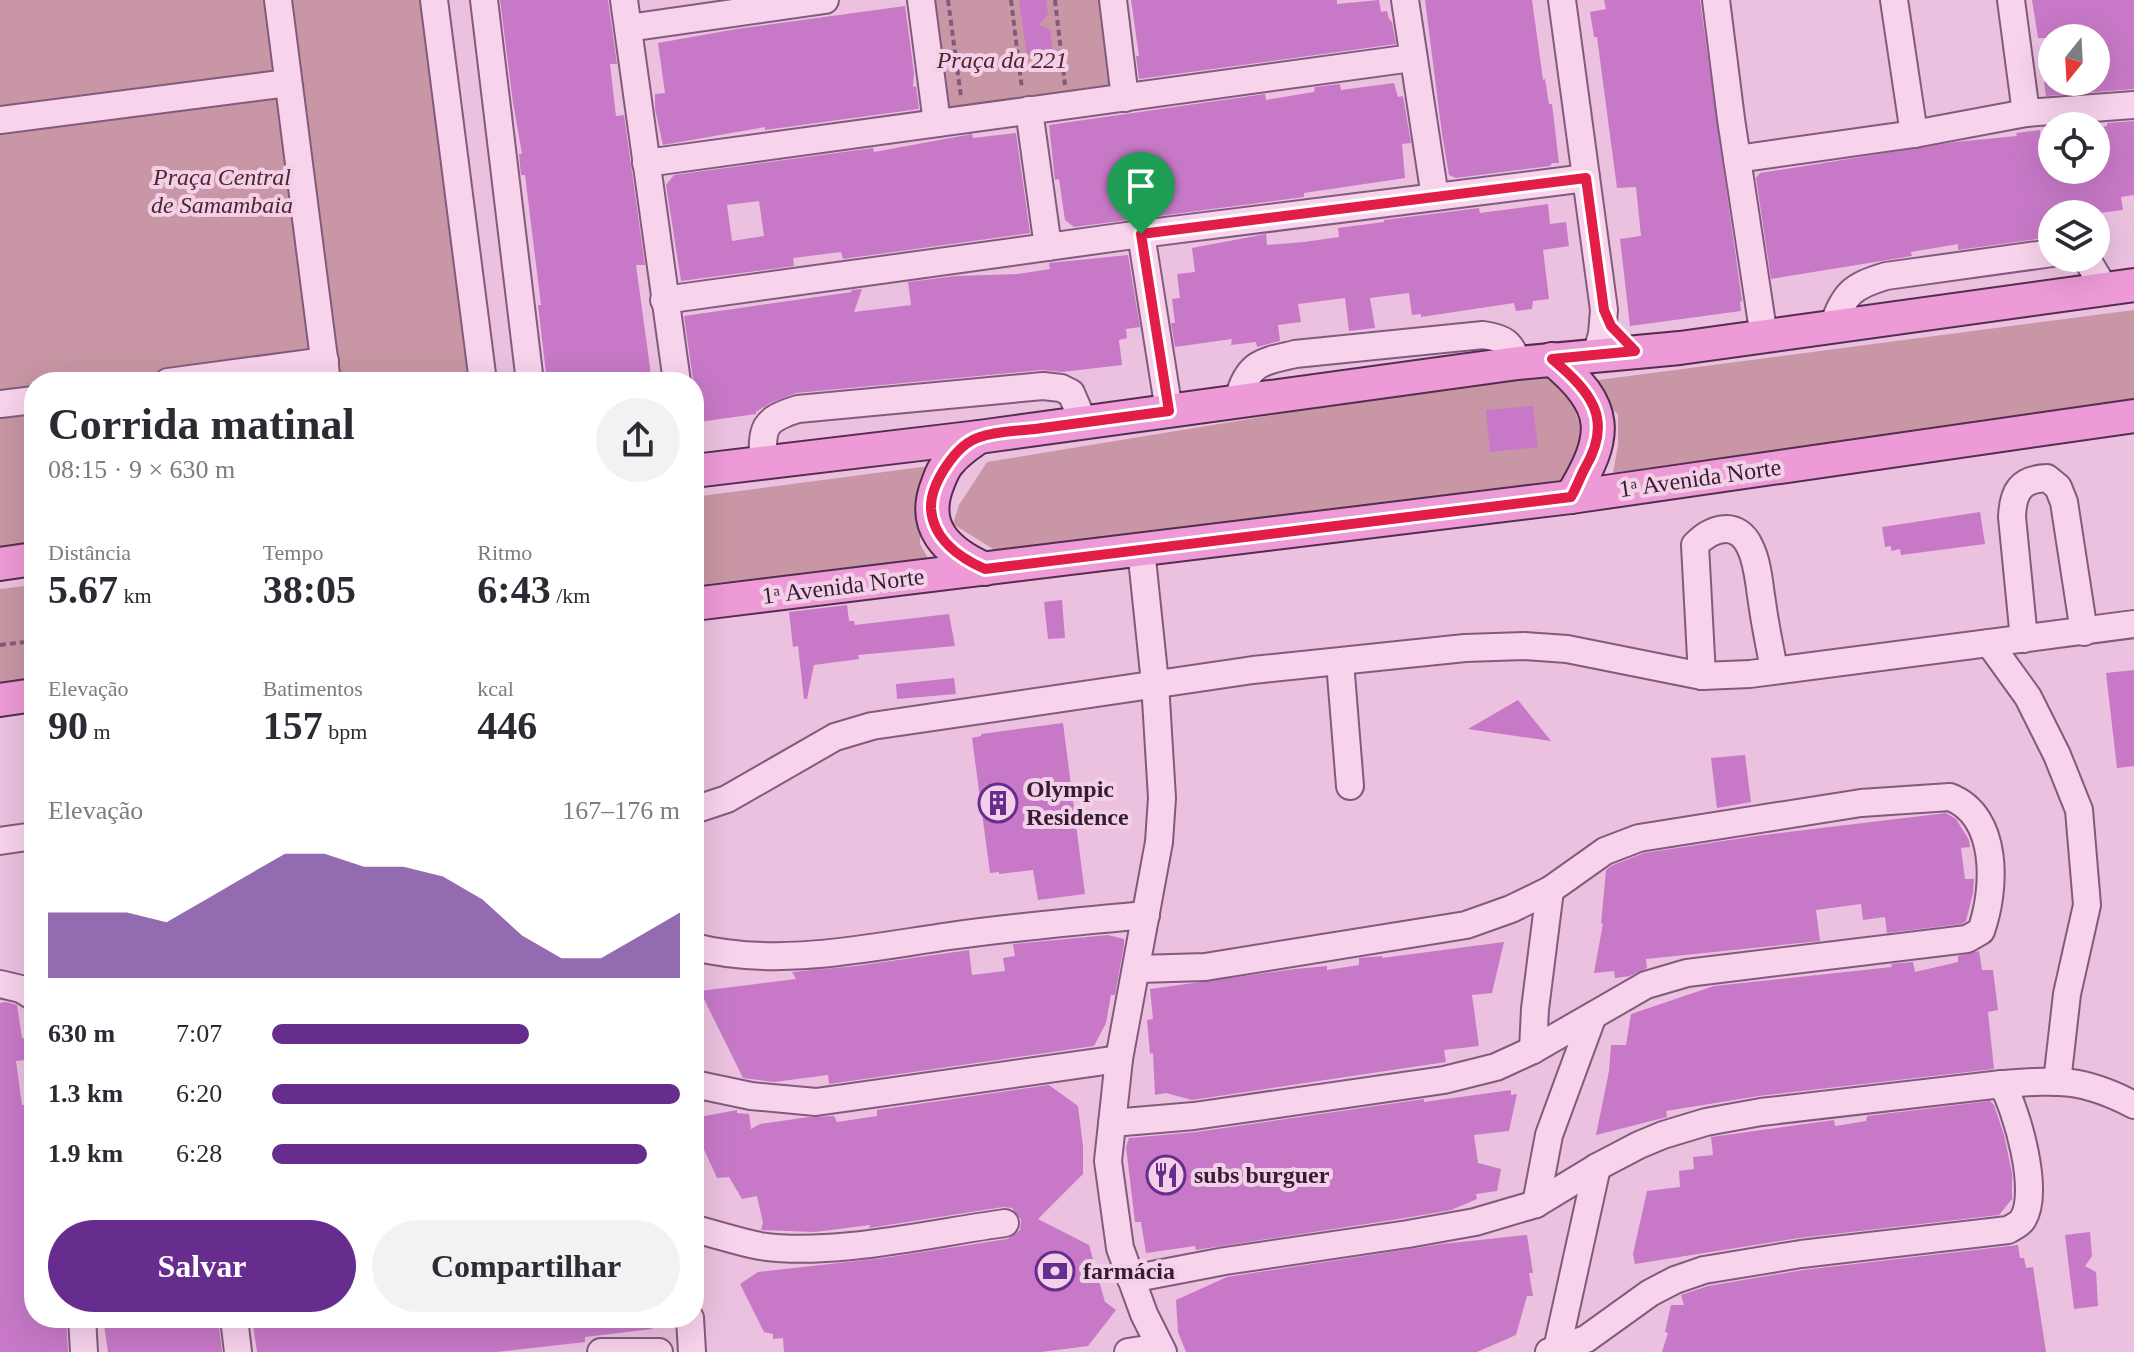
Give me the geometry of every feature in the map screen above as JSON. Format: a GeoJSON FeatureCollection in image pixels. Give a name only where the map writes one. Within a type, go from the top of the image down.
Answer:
{"type":"FeatureCollection","features":[{"type":"Feature","properties":{"kind":"main road"},"geometry":{"type":"LineString","coordinates":[[704,470],[979,437],[1518,363],[1680,348],[2119,287]]}},
{"type":"Feature","properties":{"kind":"main road"},"geometry":{"type":"LineString","coordinates":[[1552,359],[1572,375],[1588,394],[1599,422],[1595,451],[1571,497]]}},
{"type":"Feature","properties":{"kind":"main road","name":"1ᵃ Avenida Norte"},"geometry":{"type":"LineString","coordinates":[[704,603],[1571,497],[2134,416]]}},
{"type":"Feature","properties":{"kind":"main road"},"geometry":{"type":"LineString","coordinates":[[979,437],[949,461],[933,494],[931,514],[948,545],[959,556],[985,569]]}},
{"type":"Feature","properties":{"kind":"main road"},"geometry":{"type":"LineString","coordinates":[[0,564],[24,560]]}},
{"type":"Feature","properties":{"kind":"main road"},"geometry":{"type":"LineString","coordinates":[[0,700],[24,696]]}},
{"type":"Feature","properties":{"kind":"street"},"geometry":{"type":"LineString","coordinates":[[278,0],[326,372]]}},
{"type":"Feature","properties":{"kind":"street"},"geometry":{"type":"LineString","coordinates":[[434,0],[482,372]]}},
{"type":"Feature","properties":{"kind":"street"},"geometry":{"type":"LineString","coordinates":[[484,0],[529,372]]}},
{"type":"Feature","properties":{"kind":"street"},"geometry":{"type":"LineString","coordinates":[[624,0],[675,372]]}},
{"type":"Feature","properties":{"kind":"street"},"geometry":{"type":"LineString","coordinates":[[628,28],[825,0]]}},
{"type":"Feature","properties":{"kind":"street"},"geometry":{"type":"LineString","coordinates":[[921,0],[937,123]]}},
{"type":"Feature","properties":{"kind":"street"},"geometry":{"type":"LineString","coordinates":[[1113,0],[1125,98]]}},
{"type":"Feature","properties":{"kind":"street"},"geometry":{"type":"LineString","coordinates":[[1405,0],[1435,197]]}},
{"type":"Feature","properties":{"kind":"street"},"geometry":{"type":"LineString","coordinates":[[1562,0],[1604,310],[1596,355]]}},
{"type":"Feature","properties":{"kind":"street"},"geometry":{"type":"LineString","coordinates":[[1716,0],[1764,337]]}},
{"type":"Feature","properties":{"kind":"street"},"geometry":{"type":"LineString","coordinates":[[1894,0],[1914,134]]}},
{"type":"Feature","properties":{"kind":"street"},"geometry":{"type":"LineString","coordinates":[[2011,0],[2026,113]]}},
{"type":"Feature","properties":{"kind":"street"},"geometry":{"type":"LineString","coordinates":[[646,163],[937,123],[1026,101],[1067,105],[1412,58]]}},
{"type":"Feature","properties":{"kind":"street"},"geometry":{"type":"LineString","coordinates":[[0,120],[288,83]]}},
{"type":"Feature","properties":{"kind":"street"},"geometry":{"type":"LineString","coordinates":[[1026,101],[1048,247]]}},
{"type":"Feature","properties":{"kind":"street"},"geometry":{"type":"LineString","coordinates":[[1737,159],[1914,134],[2026,113],[2134,105]]}},
{"type":"Feature","properties":{"kind":"street"},"geometry":{"type":"LineString","coordinates":[[664,300],[1141,234],[1586,178]]}},
{"type":"Feature","properties":{"kind":"street"},"geometry":{"type":"LineString","coordinates":[[1141,234],[1169,411]]}},
{"type":"Feature","properties":{"kind":"street"},"geometry":{"type":"LineString","coordinates":[[1833,326],[1847,294],[1870,281],[1886,276],[2038,255]]}},
{"type":"Feature","properties":{"kind":"street"},"geometry":{"type":"LineString","coordinates":[[2102,272],[2119,287]]}},
{"type":"Feature","properties":{"kind":"street"},"geometry":{"type":"LineString","coordinates":[[1604,310],[1611,326],[1635,351]]}},
{"type":"Feature","properties":{"kind":"street"},"geometry":{"type":"LineString","coordinates":[[763,463],[762,435],[767,425],[776,416],[798,409],[1043,386],[1061,388],[1071,393],[1084,423]]}},
{"type":"Feature","properties":{"kind":"street"},"geometry":{"type":"LineString","coordinates":[[0,404],[24,401]]}},
{"type":"Feature","properties":{"kind":"street"},"geometry":{"type":"LineString","coordinates":[[2024,639],[2012,517],[2013,497],[2019,488],[2039,478],[2047,478],[2058,487],[2064,502],[2084,632]]}},
{"type":"Feature","properties":{"kind":"street"},"geometry":{"type":"LineString","coordinates":[[1702,676],[1695,545],[1706,533],[1721,527],[1737,532],[1750,545],[1774,670]]}},
{"type":"Feature","properties":{"kind":"street"},"geometry":{"type":"LineString","coordinates":[[1128,1352],[1161,1349],[1120,1248],[1108,1161],[1119,1059],[1159,842],[1162,798],[1155,683],[1141,549]]}},
{"type":"Feature","properties":{"kind":"street"},"geometry":{"type":"LineString","coordinates":[[704,807],[727,799],[835,737],[872,726],[1155,683],[1465,648],[1524,646],[1567,649],[1702,676],[1750,674],[2134,624]]}},
{"type":"Feature","properties":{"kind":"street"},"geometry":{"type":"LineString","coordinates":[[1989,643],[2028,697],[2057,755],[2079,810],[2087,905],[2067,994],[2057,1082]]}},
{"type":"Feature","properties":{"kind":"street"},"geometry":{"type":"LineString","coordinates":[[1340,662],[1350,786]]}},
{"type":"Feature","properties":{"kind":"street"},"geometry":{"type":"LineString","coordinates":[[1112,1123],[1194,1116],[1444,1080],[1496,1067],[1592,1018],[1646,985],[1687,973],[1967,939],[1981,931],[1986,917],[1990,886],[1988,855],[1983,826],[1963,802],[1950,797],[1861,803],[1639,838],[1605,851],[1550,890],[1511,909],[1466,925],[1205,967],[1138,969]]}},
{"type":"Feature","properties":{"kind":"street"},"geometry":{"type":"LineString","coordinates":[[0,841],[24,837]]}},
{"type":"Feature","properties":{"kind":"street"},"geometry":{"type":"LineString","coordinates":[[1533,1050],[1550,890]]}},
{"type":"Feature","properties":{"kind":"street"},"geometry":{"type":"LineString","coordinates":[[704,950],[758,957],[827,952],[1070,921],[1146,915]]}},
{"type":"Feature","properties":{"kind":"street"},"geometry":{"type":"LineString","coordinates":[[0,984],[24,991]]}},
{"type":"Feature","properties":{"kind":"street"},"geometry":{"type":"LineString","coordinates":[[1536,1204],[1549,1135],[1592,1018]]}},
{"type":"Feature","properties":{"kind":"street"},"geometry":{"type":"LineString","coordinates":[[704,1086],[751,1096],[816,1102],[1119,1059]]}},
{"type":"Feature","properties":{"kind":"street"},"geometry":{"type":"LineString","coordinates":[[1131,1279],[1475,1222],[1536,1204],[1597,1167],[1663,1135],[1706,1122],[1761,1112],[2002,1084],[2057,1082],[2075,1082],[2106,1091],[2134,1105]]}},
{"type":"Feature","properties":{"kind":"street"},"geometry":{"type":"LineString","coordinates":[[1553,1351],[1586,1339],[1650,1293],[1704,1270],[1801,1254],[2008,1230],[2022,1222],[2029,1191],[2017,1121],[2010,1097],[2002,1084]]}},
{"type":"Feature","properties":{"kind":"street"},"geometry":{"type":"LineString","coordinates":[[1553,1351],[1597,1167]]}},
{"type":"Feature","properties":{"kind":"street"},"geometry":{"type":"LineString","coordinates":[[704,1232],[759,1246],[790,1248],[843,1246],[1005,1223]]}},
{"type":"Feature","properties":{"kind":"street"},"geometry":{"type":"LineString","coordinates":[[1606,1352],[1612,1321]]}},
{"type":"Feature","properties":{"kind":"street"},"geometry":{"type":"LineString","coordinates":[[83,1328],[84,1352]]}},
{"type":"Feature","properties":{"kind":"street"},"geometry":{"type":"LineString","coordinates":[[235,1328],[238,1352]]}},
{"type":"Feature","properties":{"kind":"street"},"geometry":{"type":"LineString","coordinates":[[691,1328],[692,1352]]}},
{"type":"Feature","properties":{"kind":"street"},"geometry":{"type":"LineString","coordinates":[[601,1352],[659,1352]]}},
{"type":"Feature","properties":{"kind":"path"},"geometry":{"type":"LineString","coordinates":[[948,0],[961,97]]}},
{"type":"Feature","properties":{"kind":"path"},"geometry":{"type":"LineString","coordinates":[[1011,0],[1026,101]]}},
{"type":"Feature","properties":{"kind":"path"},"geometry":{"type":"LineString","coordinates":[[1055,0],[1067,105]]}},
{"type":"Feature","properties":{"kind":"path"},"geometry":{"type":"LineString","coordinates":[[0,645],[24,642]]}},
{"type":"Feature","properties":{"kind":"green space","name":"Praça Central de Samambaia"},"geometry":{"type":"Polygon","coordinates":[[[0,0],[421,0],[467,372],[24,372],[24,548],[0,552],[0,0]]]}},
{"type":"Feature","properties":{"kind":"green space","name":"Praça da 221"},"geometry":{"type":"Polygon","coordinates":[[[930,0],[1115,0],[1129,104],[946,127],[930,0]]]}},
{"type":"Feature","properties":{"kind":"green space"},"geometry":{"type":"Polygon","coordinates":[[[2134,310],[2134,402],[1613,473],[1618,445],[1618,415],[1591,381],[2134,310]]]}},
{"type":"Feature","properties":{"kind":"green space"},"geometry":{"type":"Polygon","coordinates":[[[1548,370],[1574,408],[1583,434],[1572,492],[1006,557],[953,524],[959,505],[987,462],[1548,370]]]}},
{"type":"Feature","properties":{"kind":"green space"},"geometry":{"type":"Polygon","coordinates":[[[937,465],[921,504],[920,544],[933,567],[704,596],[704,496],[937,465]]]}},
{"type":"Feature","properties":{"kind":"green space"},"geometry":{"type":"Polygon","coordinates":[[[24,586],[24,681],[0,684],[0,589],[24,586]]]}},
{"type":"Feature","properties":{"kind":"building"},"geometry":{"type":"Polygon","coordinates":[[[500,0],[608,0],[617,64],[610,64],[616,116],[624,115],[645,265],[636,265],[651,372],[546,372],[538,305],[541,305],[500,0]]]}},
{"type":"Feature","properties":{"kind":"building"},"geometry":{"type":"Polygon","coordinates":[[[1019,0],[1046,0],[1048,14],[1039,25],[1050,30],[1054,59],[1051,63],[1033,65],[1031,54],[1027,55],[1019,0]]]}},
{"type":"Feature","properties":{"kind":"building"},"geometry":{"type":"Polygon","coordinates":[[[1131,0],[1337,0],[1337,4],[1379,0],[1381,12],[1387,11],[1392,22],[1396,44],[1139,79],[1131,0]]]}},
{"type":"Feature","properties":{"kind":"building"},"geometry":{"type":"Polygon","coordinates":[[[1425,0],[1532,0],[1543,80],[1549,104],[1552,104],[1559,163],[1456,178],[1449,175],[1425,0]]]}},
{"type":"Feature","properties":{"kind":"building"},"geometry":{"type":"Polygon","coordinates":[[[1604,0],[1700,0],[1741,311],[1630,326],[1620,239],[1641,236],[1636,187],[1617,188],[1597,37],[1594,37],[1590,12],[1606,9],[1604,0]]]}},
{"type":"Feature","properties":{"kind":"building"},"geometry":{"type":"Polygon","coordinates":[[[2032,0],[2134,0],[2134,89],[2110,91],[2110,24],[2038,24],[2038,38],[2032,0]]]}},
{"type":"Feature","properties":{"kind":"building"},"geometry":{"type":"Polygon","coordinates":[[[905,6],[913,87],[916,86],[919,109],[765,130],[765,127],[663,145],[655,109],[655,94],[665,93],[658,43],[905,6]]]}},
{"type":"Feature","properties":{"kind":"building"},"geometry":{"type":"Polygon","coordinates":[[[1394,83],[1398,97],[1403,96],[1411,143],[1402,144],[1405,178],[1304,193],[1304,197],[1074,227],[1065,220],[1059,179],[1055,180],[1049,125],[1265,94],[1266,100],[1314,92],[1315,87],[1340,84],[1341,90],[1394,83]]]}},
{"type":"Feature","properties":{"kind":"building"},"geometry":{"type":"Polygon","coordinates":[[[2134,121],[2134,195],[2121,197],[2123,210],[2110,212],[2110,200],[2038,200],[2038,239],[1958,250],[1958,244],[1911,252],[1912,256],[1771,279],[1756,178],[1760,173],[1955,142],[2017,136],[2016,133],[2038,130],[2038,184],[2110,184],[2110,123],[2134,121]]]}},
{"type":"Feature","properties":{"kind":"building"},"geometry":{"type":"Polygon","coordinates":[[[1016,133],[1030,233],[843,259],[841,252],[793,258],[794,266],[681,281],[666,185],[674,175],[873,148],[874,152],[972,134],[973,138],[1016,133]],[[759,201],[727,205],[732,241],[764,236],[759,201]]]}},
{"type":"Feature","properties":{"kind":"building"},"geometry":{"type":"Polygon","coordinates":[[[1548,204],[1550,224],[1566,222],[1569,246],[1543,250],[1549,299],[1533,301],[1532,309],[1516,311],[1514,303],[1421,317],[1421,314],[1412,315],[1409,293],[1370,298],[1375,328],[1349,331],[1345,298],[1298,304],[1301,322],[1278,325],[1280,341],[1257,347],[1256,342],[1231,345],[1232,339],[1175,347],[1171,323],[1175,323],[1172,299],[1180,298],[1177,274],[1195,272],[1192,248],[1266,234],[1267,245],[1304,242],[1339,237],[1338,228],[1384,220],[1479,208],[1480,213],[1548,204]]]}},
{"type":"Feature","properties":{"kind":"building"},"geometry":{"type":"Polygon","coordinates":[[[1128,255],[1140,327],[1126,329],[1127,338],[1119,340],[1122,365],[796,393],[770,403],[756,414],[704,421],[704,372],[692,372],[684,316],[862,289],[854,312],[911,305],[908,282],[956,276],[1018,274],[1050,269],[1049,263],[1128,255]]]}},
{"type":"Feature","properties":{"kind":"building"},"geometry":{"type":"Polygon","coordinates":[[[1533,406],[1538,447],[1490,452],[1486,410],[1533,406]]]}},
{"type":"Feature","properties":{"kind":"building"},"geometry":{"type":"Polygon","coordinates":[[[1980,512],[1985,544],[1901,555],[1900,549],[1891,551],[1891,546],[1885,547],[1882,527],[1980,512]]]}},
{"type":"Feature","properties":{"kind":"building"},"geometry":{"type":"Polygon","coordinates":[[[1062,600],[1065,638],[1048,639],[1044,602],[1062,600]]]}},
{"type":"Feature","properties":{"kind":"building"},"geometry":{"type":"Polygon","coordinates":[[[847,605],[849,621],[854,621],[855,625],[949,614],[955,646],[858,655],[859,659],[814,665],[807,699],[804,699],[798,646],[793,647],[789,612],[847,605]]]}},
{"type":"Feature","properties":{"kind":"building"},"geometry":{"type":"Polygon","coordinates":[[[2134,670],[2134,766],[2117,768],[2106,673],[2134,670]]]}},
{"type":"Feature","properties":{"kind":"building"},"geometry":{"type":"Polygon","coordinates":[[[954,678],[956,694],[897,699],[896,684],[954,678]]]}},
{"type":"Feature","properties":{"kind":"building"},"geometry":{"type":"Polygon","coordinates":[[[1518,700],[1551,741],[1468,729],[1518,700]]]}},
{"type":"Feature","properties":{"kind":"building"},"geometry":{"type":"Polygon","coordinates":[[[1063,723],[1085,894],[1038,900],[1033,870],[990,873],[972,738],[981,734],[1063,723]]]}},
{"type":"Feature","properties":{"kind":"building"},"geometry":{"type":"Polygon","coordinates":[[[1745,755],[1751,802],[1717,808],[1711,758],[1745,755]]]}},
{"type":"Feature","properties":{"kind":"building"},"geometry":{"type":"Polygon","coordinates":[[[1946,813],[1956,819],[1969,840],[1970,847],[1961,848],[1965,879],[1974,879],[1973,893],[1966,921],[1962,924],[1887,933],[1885,917],[1863,920],[1861,904],[1816,910],[1820,941],[1646,959],[1647,968],[1630,976],[1615,978],[1614,971],[1594,973],[1603,923],[1606,870],[1613,865],[1644,853],[1946,813]]]}},
{"type":"Feature","properties":{"kind":"building"},"geometry":{"type":"Polygon","coordinates":[[[1108,935],[1124,939],[1115,995],[1111,995],[1106,1023],[1094,1046],[829,1084],[828,1075],[774,1082],[743,1078],[704,999],[704,990],[796,979],[792,972],[969,950],[972,975],[1005,971],[1003,958],[1015,956],[1013,944],[1108,935]]]}},
{"type":"Feature","properties":{"kind":"building"},"geometry":{"type":"Polygon","coordinates":[[[1504,942],[1492,993],[1472,995],[1479,1046],[1444,1050],[1446,1062],[1192,1100],[1166,1093],[1155,1095],[1153,1053],[1150,1054],[1147,1020],[1153,1019],[1150,989],[1295,969],[1327,966],[1327,970],[1359,965],[1359,958],[1382,958],[1504,942]]]}},
{"type":"Feature","properties":{"kind":"building"},"geometry":{"type":"Polygon","coordinates":[[[1979,951],[1982,970],[1993,970],[1998,1010],[1988,1012],[1994,1069],[1759,1096],[1666,1111],[1667,1117],[1596,1135],[1611,1045],[1626,1045],[1631,1014],[1714,986],[1892,967],[1891,964],[1913,962],[1915,972],[1958,962],[1958,956],[1979,951]]]}},
{"type":"Feature","properties":{"kind":"building"},"geometry":{"type":"Polygon","coordinates":[[[0,1003],[17,1005],[24,1038],[24,1060],[16,1061],[24,1105],[24,1328],[67,1328],[68,1352],[0,1352],[0,1003]]]}},
{"type":"Feature","properties":{"kind":"building"},"geometry":{"type":"Polygon","coordinates":[[[1049,1085],[1078,1106],[1083,1174],[1038,1219],[1089,1245],[1105,1302],[1116,1310],[1088,1346],[1041,1352],[784,1352],[783,1338],[773,1339],[773,1334],[764,1332],[740,1284],[758,1272],[884,1258],[1007,1239],[1020,1230],[1021,1220],[1012,1208],[1003,1207],[869,1228],[870,1225],[815,1232],[761,1230],[763,1223],[757,1196],[742,1199],[729,1177],[717,1178],[704,1149],[704,1116],[737,1110],[737,1113],[749,1114],[751,1129],[760,1124],[809,1117],[834,1116],[837,1122],[877,1116],[877,1110],[1049,1085]]]}},
{"type":"Feature","properties":{"kind":"building"},"geometry":{"type":"Polygon","coordinates":[[[1511,1090],[1511,1095],[1517,1094],[1509,1131],[1474,1135],[1478,1163],[1501,1169],[1497,1191],[1476,1194],[1477,1199],[1451,1210],[1196,1250],[1195,1246],[1146,1253],[1141,1222],[1135,1222],[1126,1147],[1129,1138],[1511,1090]]]}},
{"type":"Feature","properties":{"kind":"building"},"geometry":{"type":"Polygon","coordinates":[[[1990,1101],[2004,1135],[2012,1173],[2012,1199],[1999,1215],[1799,1238],[1635,1264],[1633,1254],[1647,1191],[1680,1187],[1679,1171],[1694,1169],[1693,1157],[1713,1155],[1711,1137],[1834,1120],[1835,1126],[1866,1121],[1867,1116],[1990,1101]]]}},
{"type":"Feature","properties":{"kind":"building"},"geometry":{"type":"Polygon","coordinates":[[[2090,1232],[2092,1256],[2085,1266],[2096,1272],[2098,1306],[2074,1309],[2065,1235],[2090,1232]]]}},
{"type":"Feature","properties":{"kind":"building"},"geometry":{"type":"Polygon","coordinates":[[[1527,1235],[1533,1296],[1527,1296],[1516,1335],[1477,1352],[1186,1352],[1178,1332],[1176,1300],[1227,1277],[1442,1244],[1527,1235]]]}},
{"type":"Feature","properties":{"kind":"building"},"geometry":{"type":"Polygon","coordinates":[[[2018,1245],[2026,1268],[2033,1267],[2046,1352],[1662,1352],[1671,1305],[1684,1305],[1681,1295],[1708,1286],[1803,1270],[2018,1245]]]}},
{"type":"Feature","properties":{"kind":"building"},"geometry":{"type":"Polygon","coordinates":[[[104,1328],[219,1328],[222,1352],[108,1352],[104,1328]]]}},
{"type":"Feature","properties":{"kind":"building"},"geometry":{"type":"Polygon","coordinates":[[[253,1328],[652,1329],[585,1337],[585,1342],[496,1352],[257,1352],[253,1328]]]}},
{"type":"Feature","properties":{"kind":"place","name":"Olympic Residence"},"geometry":{"type":"Point","coordinates":[998,803]}},
{"type":"Feature","properties":{"kind":"place","name":"subs burguer"},"geometry":{"type":"Point","coordinates":[1166,1175]}},
{"type":"Feature","properties":{"kind":"place","name":"farmácia"},"geometry":{"type":"Point","coordinates":[1055,1271]}},
{"type":"Feature","properties":{"kind":"route"},"geometry":{"type":"LineString","coordinates":[[1586,178],[1604,310],[1611,326],[1635,351],[1552,359],[1581,384],[1595,407],[1599,422],[1595,451],[1571,497],[985,569],[959,556],[934,524],[931,503],[949,461],[979,437],[1169,411],[1141,234],[1586,178]]}}]}
